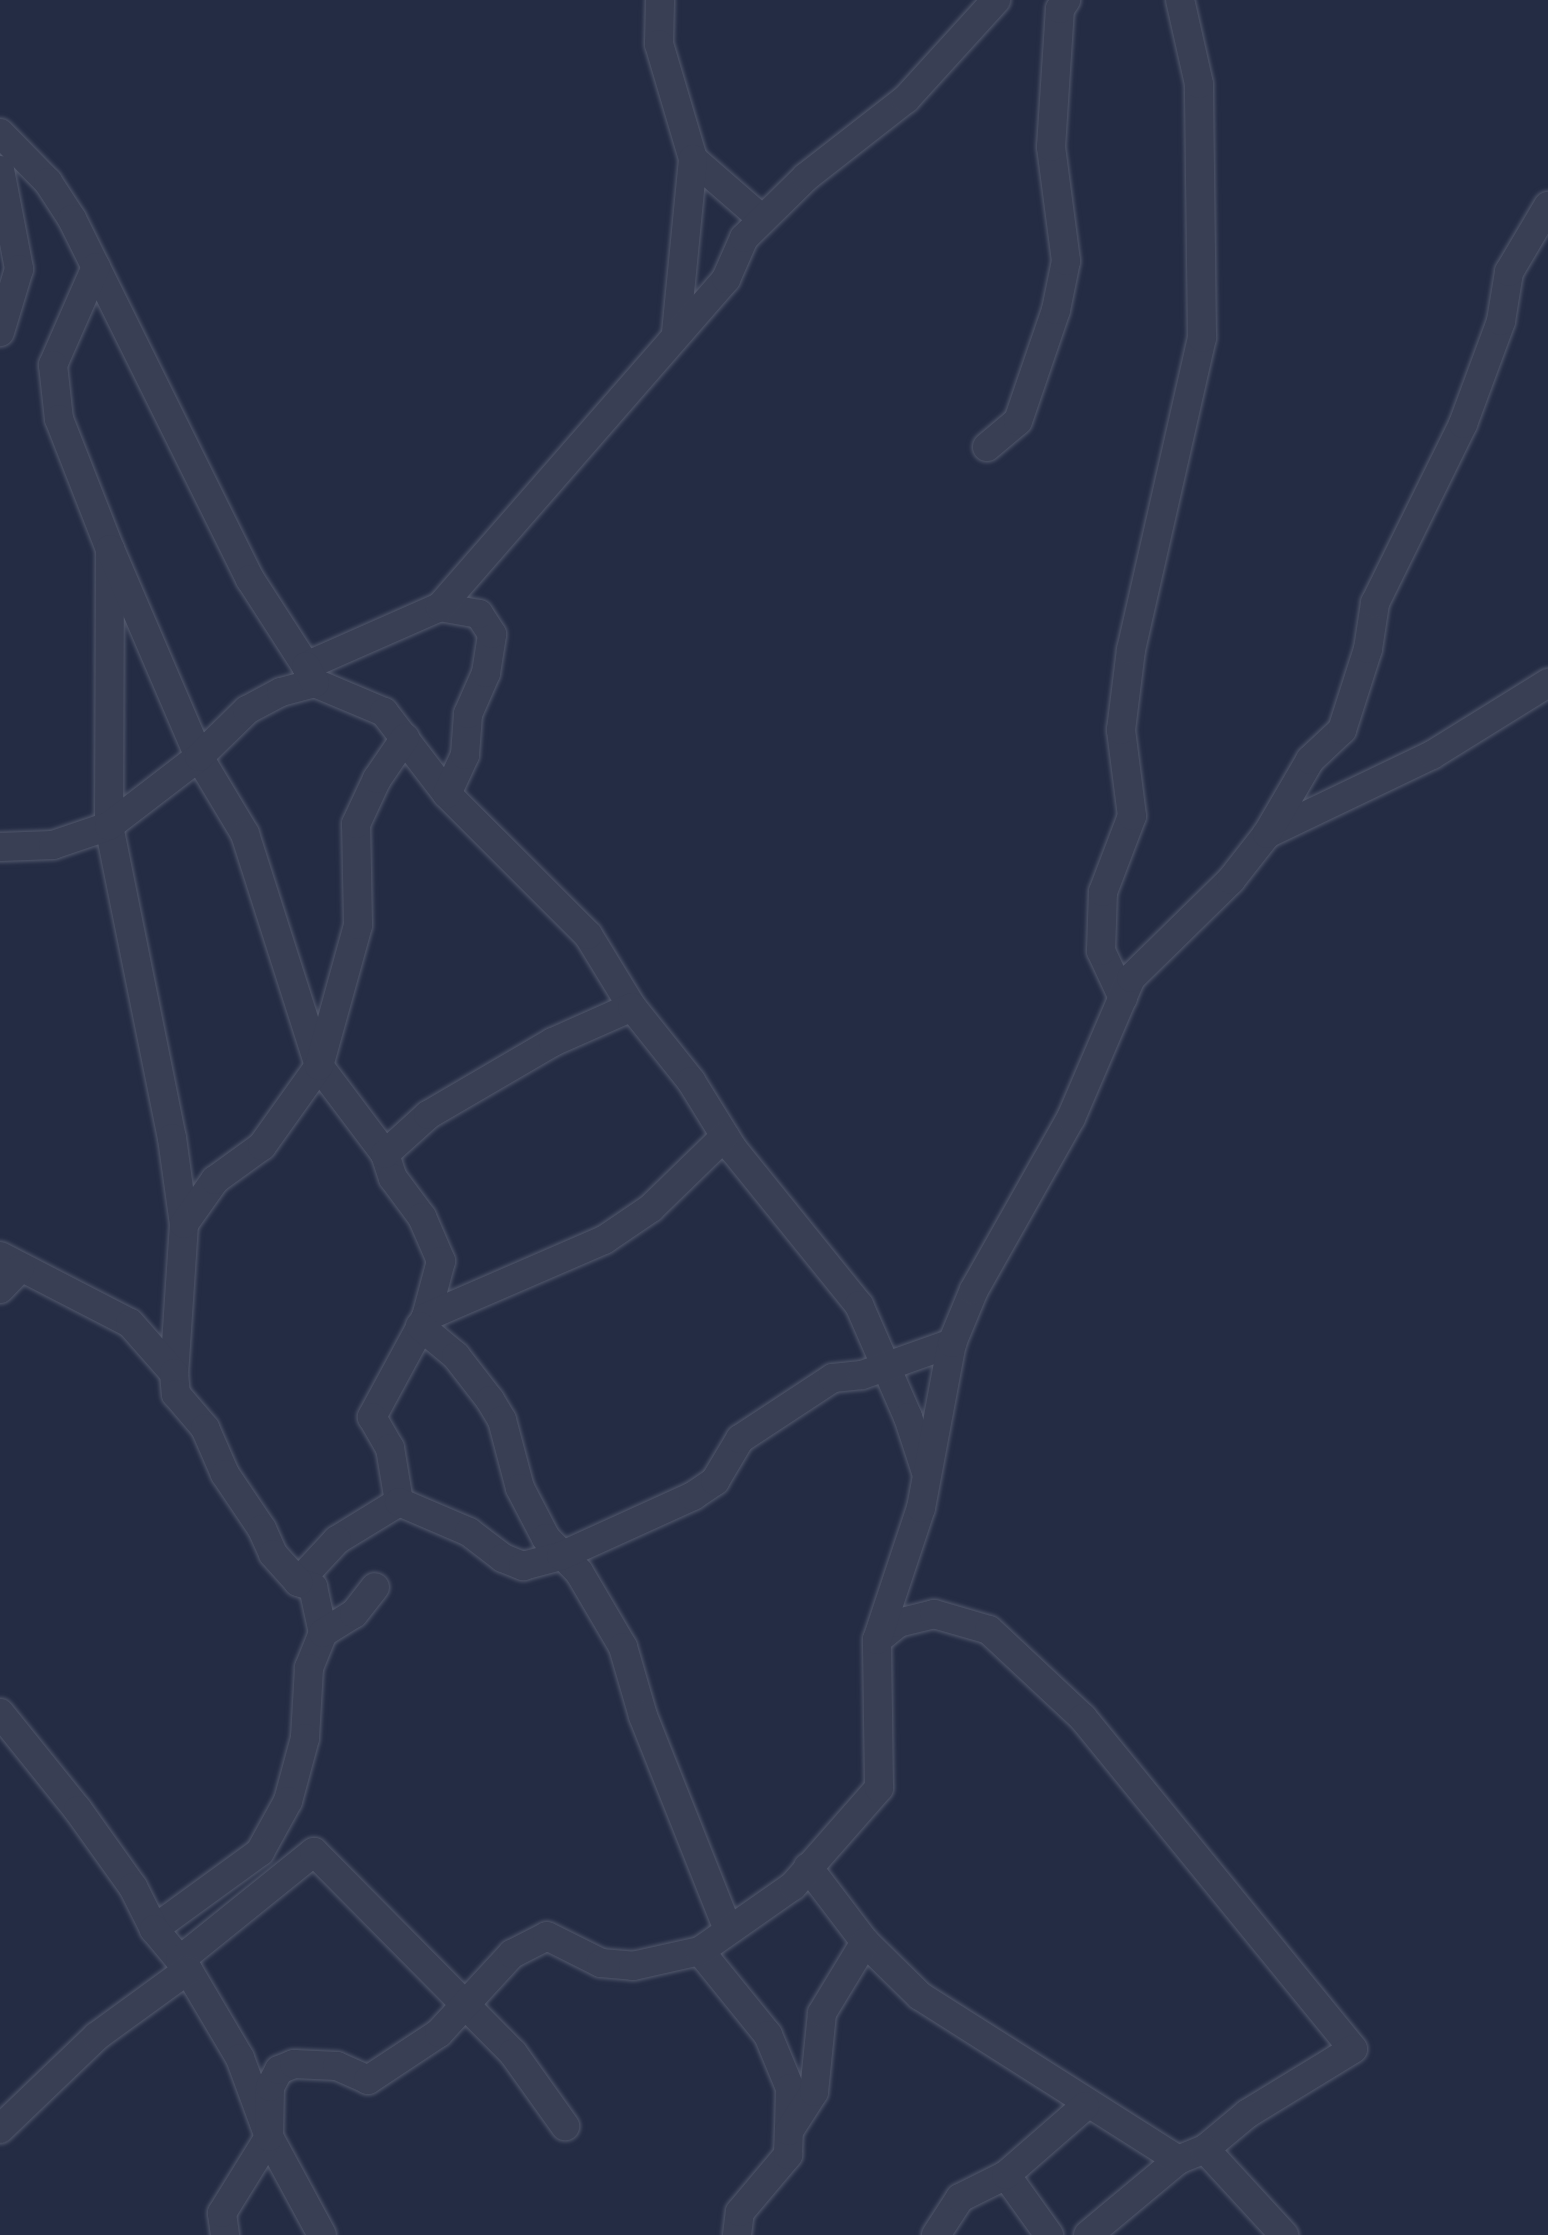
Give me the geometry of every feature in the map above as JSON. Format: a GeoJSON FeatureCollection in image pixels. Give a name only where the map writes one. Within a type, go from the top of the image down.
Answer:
{"type":"FeatureCollection","features":[{"type":"Feature","properties":{"kind":"street"},"geometry":{"type":"LineString","coordinates":[[660,0],[659,44],[693,159],[676,333]]}},
{"type":"Feature","properties":{"kind":"street"},"geometry":{"type":"LineString","coordinates":[[0,847],[53,845],[109,826],[199,757],[247,710],[440,607],[726,279],[744,238],[806,177],[906,99],[996,0]]}},
{"type":"Feature","properties":{"kind":"street"},"geometry":{"type":"LineString","coordinates":[[987,447],[1018,421],[1056,310],[1066,261],[1051,147],[1060,9],[1066,0]]}},
{"type":"Feature","properties":{"kind":"street"},"geometry":{"type":"LineString","coordinates":[[1123,998],[1101,951],[1103,892],[1132,816],[1121,730],[1131,650],[1202,338],[1199,84],[1180,0]]}},
{"type":"Feature","properties":{"kind":"street"},"geometry":{"type":"LineString","coordinates":[[0,133],[48,182],[96,267],[250,579],[310,675],[384,712],[447,794],[588,935],[632,1007],[691,1081],[725,1136],[802,1240],[859,1305],[926,1474]]}},
{"type":"Feature","properties":{"kind":"street"},"geometry":{"type":"LineString","coordinates":[[693,159],[762,219]]}},
{"type":"Feature","properties":{"kind":"street"},"geometry":{"type":"LineString","coordinates":[[0,170],[19,269],[0,332]]}},
{"type":"Feature","properties":{"kind":"street"},"geometry":{"type":"LineString","coordinates":[[225,2235],[222,2213],[269,2137],[270,2087],[279,2070],[294,2064],[337,2066],[368,2080],[415,2052],[465,2009],[512,1954],[547,1936],[601,1963],[633,1966],[700,1951],[772,1904],[879,1788],[877,1640],[921,1508],[952,1343],[974,1290],[1071,1118],[1131,978],[1231,880],[1267,834],[1310,760],[1342,730],[1368,649],[1375,603],[1463,424],[1501,321],[1509,272],[1548,206]]}},
{"type":"Feature","properties":{"kind":"street"},"geometry":{"type":"LineString","coordinates":[[96,267],[53,365],[59,419],[110,549],[199,757],[245,834],[319,1066],[385,1154],[393,1178],[422,1217],[441,1261],[423,1321],[372,1417],[390,1448],[399,1502]]}},
{"type":"Feature","properties":{"kind":"street"},"geometry":{"type":"LineString","coordinates":[[110,549],[109,826],[172,1138],[184,1224],[174,1373],[176,1394],[205,1428],[225,1474],[262,1529],[273,1554],[298,1582],[313,1587],[323,1633],[309,1668],[305,1738],[288,1801],[260,1852],[154,1929]]}},
{"type":"Feature","properties":{"kind":"street"},"geometry":{"type":"LineString","coordinates":[[440,607],[479,614],[492,634],[486,673],[468,714],[465,755],[447,794]]}},
{"type":"Feature","properties":{"kind":"street"},"geometry":{"type":"LineString","coordinates":[[1267,834],[1432,755],[1548,683]]}},
{"type":"Feature","properties":{"kind":"street"},"geometry":{"type":"LineString","coordinates":[[184,1224],[215,1180],[262,1146],[319,1066],[358,925],[356,824],[377,779],[405,738]]}},
{"type":"Feature","properties":{"kind":"street"},"geometry":{"type":"LineString","coordinates":[[385,1154],[428,1115],[553,1042],[632,1007]]}},
{"type":"Feature","properties":{"kind":"street"},"geometry":{"type":"LineString","coordinates":[[423,1321],[604,1240],[651,1208],[725,1136]]}},
{"type":"Feature","properties":{"kind":"street"},"geometry":{"type":"LineString","coordinates":[[0,1289],[10,1262],[130,1323],[174,1373]]}},
{"type":"Feature","properties":{"kind":"street"},"geometry":{"type":"LineString","coordinates":[[423,1321],[456,1356],[490,1400],[502,1420],[520,1488],[561,1556],[579,1572],[623,1647],[643,1716],[728,1930]]}},
{"type":"Feature","properties":{"kind":"street"},"geometry":{"type":"LineString","coordinates":[[399,1502],[469,1532],[503,1558],[523,1566],[561,1556],[693,1496],[715,1481],[740,1439],[833,1378],[862,1375],[884,1364],[952,1343]]}},
{"type":"Feature","properties":{"kind":"street"},"geometry":{"type":"LineString","coordinates":[[298,1582],[337,1540],[399,1502]]}},
{"type":"Feature","properties":{"kind":"street"},"geometry":{"type":"LineString","coordinates":[[323,1633],[354,1614],[375,1587]]}},
{"type":"Feature","properties":{"kind":"street"},"geometry":{"type":"LineString","coordinates":[[877,1640],[898,1623],[934,1614],[989,1630],[1083,1718],[1353,2049],[1247,2114],[1205,2149],[1178,2160],[1088,2235]]}},
{"type":"Feature","properties":{"kind":"street"},"geometry":{"type":"LineString","coordinates":[[0,1713],[133,1887],[154,1929],[184,1965],[240,2058],[269,2137],[311,2229]]}},
{"type":"Feature","properties":{"kind":"street"},"geometry":{"type":"LineString","coordinates":[[4,2119],[314,1852],[465,2009],[513,2053],[565,2126]]}},
{"type":"Feature","properties":{"kind":"street"},"geometry":{"type":"LineString","coordinates":[[808,1867],[865,1942],[949,2019],[1085,2106],[1178,2160]]}},
{"type":"Feature","properties":{"kind":"street"},"geometry":{"type":"LineString","coordinates":[[789,2131],[814,2092],[822,2013],[865,1942]]}},
{"type":"Feature","properties":{"kind":"street"},"geometry":{"type":"LineString","coordinates":[[700,1951],[768,2035],[790,2088],[788,2155],[740,2212],[737,2235]]}},
{"type":"Feature","properties":{"kind":"street"},"geometry":{"type":"LineString","coordinates":[[936,2235],[960,2198],[1006,2175],[1085,2106]]}},
{"type":"Feature","properties":{"kind":"street"},"geometry":{"type":"LineString","coordinates":[[1205,2149],[1284,2235]]}},
{"type":"Feature","properties":{"kind":"street"},"geometry":{"type":"LineString","coordinates":[[1006,2175],[1049,2235]]}}]}
